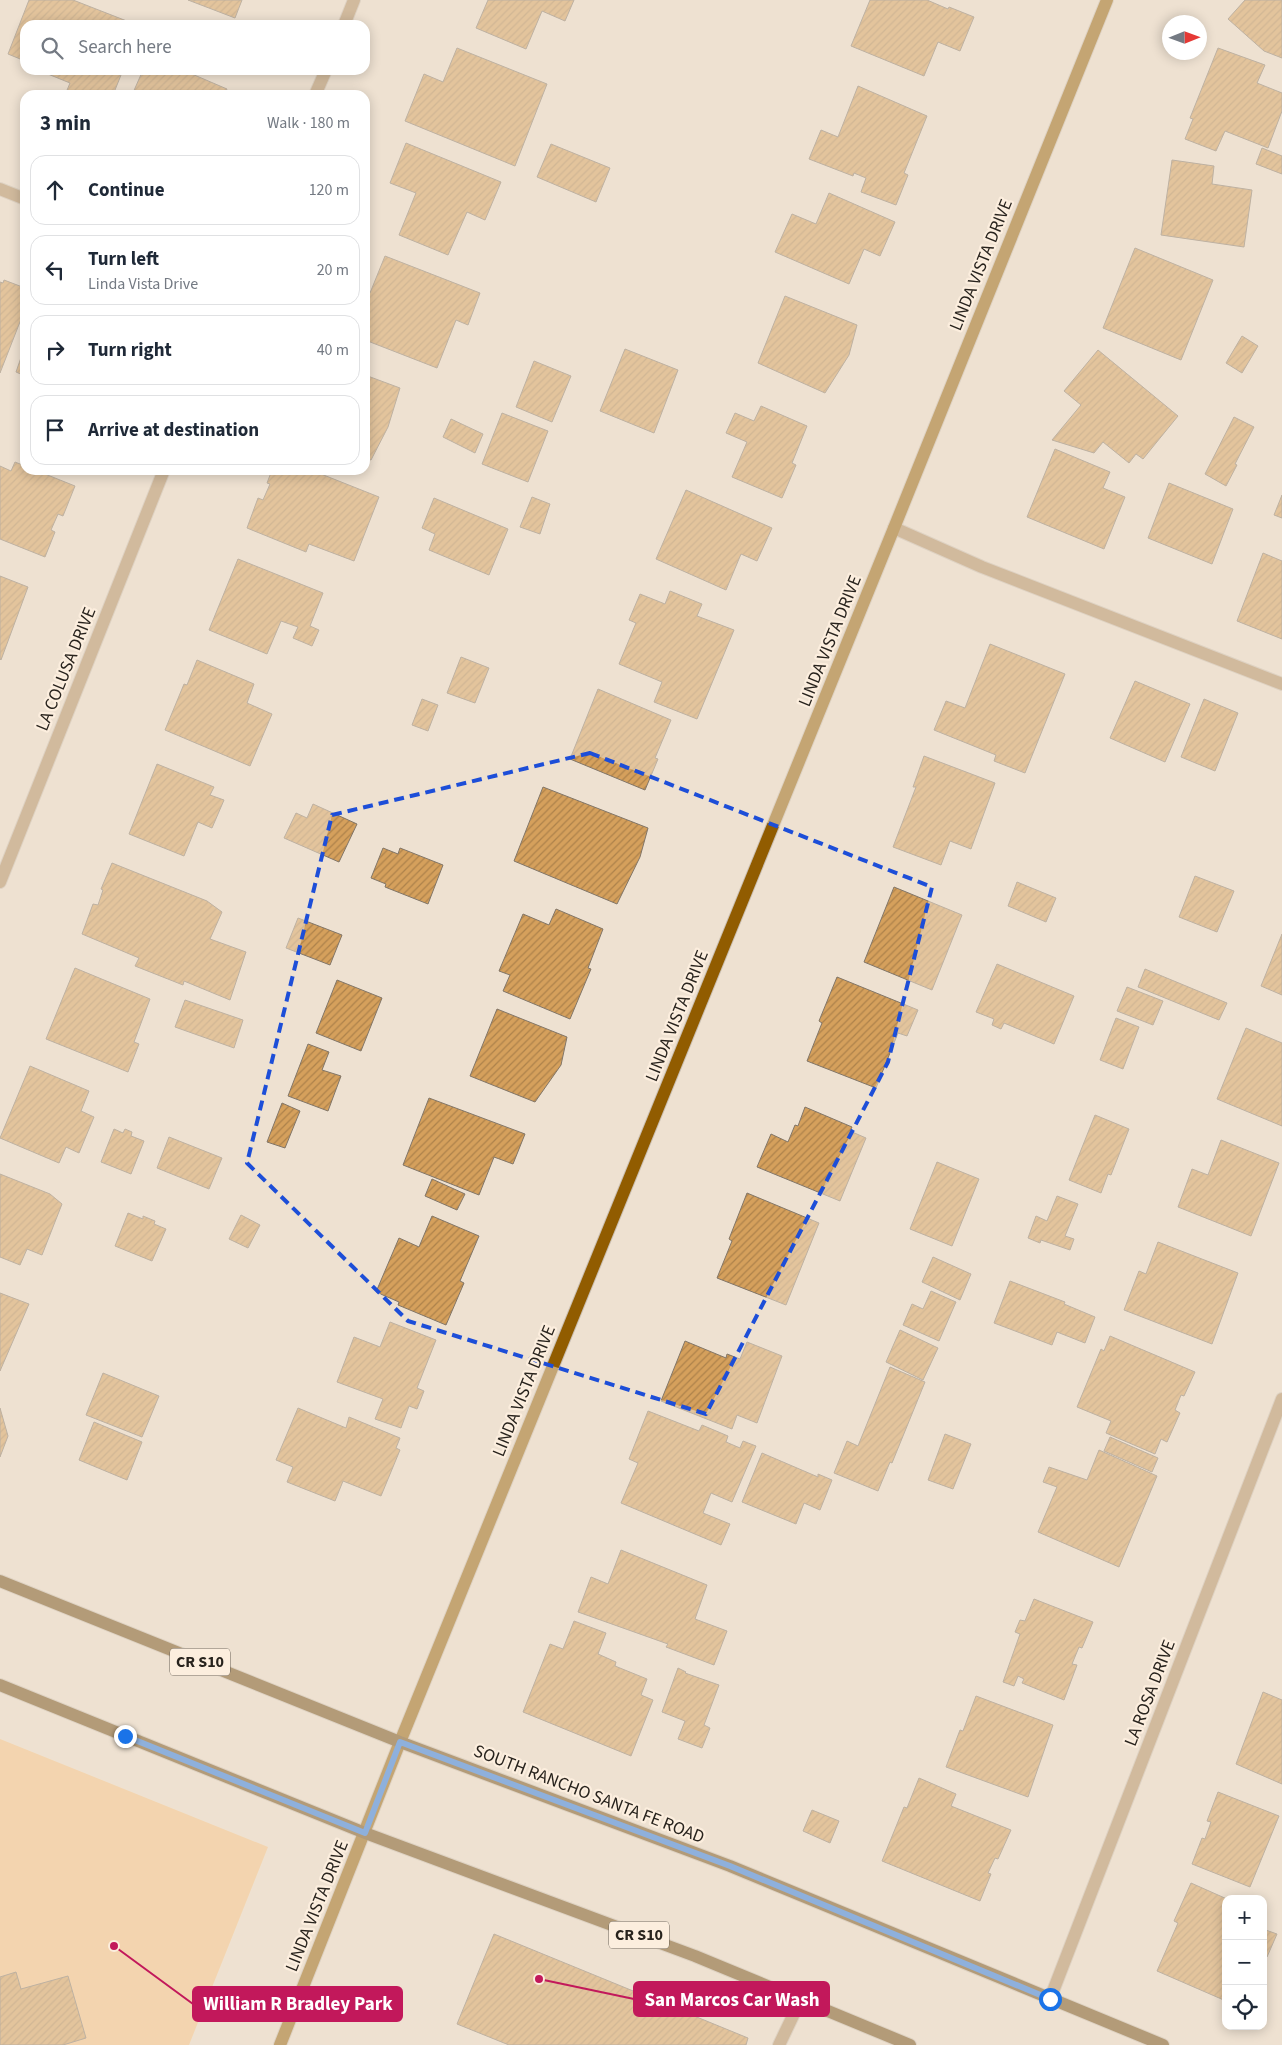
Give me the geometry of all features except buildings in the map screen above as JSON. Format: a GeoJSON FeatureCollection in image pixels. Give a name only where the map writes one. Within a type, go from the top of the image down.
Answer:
{"type":"FeatureCollection","features":[{"type":"Feature","properties":{"kind":"main road","name":"LINDA VISTA DRIVE"},"geometry":{"type":"LineString","coordinates":[[280,2045],[400,1742],[1107,0]]}},
{"type":"Feature","properties":{"kind":"main road","name":"SOUTH RANCHO SANTA FE ROAD"},"geometry":{"type":"LineString","coordinates":[[0,1581],[400,1742],[730,1866],[1163,2045]]}},
{"type":"Feature","properties":{"kind":"main road","name":"CR S10"},"geometry":{"type":"LineString","coordinates":[[0,1685],[365,1833],[695,1956],[910,2045]]}},
{"type":"Feature","properties":{"kind":"street"},"geometry":{"type":"LineString","coordinates":[[346,20],[354,0]]}},
{"type":"Feature","properties":{"kind":"street"},"geometry":{"type":"LineString","coordinates":[[318,90],[324,75]]}},
{"type":"Feature","properties":{"kind":"street"},"geometry":{"type":"LineString","coordinates":[[0,189],[20,197]]}},
{"type":"Feature","properties":{"kind":"street","name":"LA COLUSA DRIVE"},"geometry":{"type":"LineString","coordinates":[[0,882],[162,475]]}},
{"type":"Feature","properties":{"kind":"street"},"geometry":{"type":"LineString","coordinates":[[894,528],[982,566],[1282,684]]}},
{"type":"Feature","properties":{"kind":"street","name":"LA ROSA DRIVE"},"geometry":{"type":"LineString","coordinates":[[1050,1999],[1282,1399]]}},
{"type":"Feature","properties":{"kind":"street"},"geometry":{"type":"LineString","coordinates":[[779,2045],[801,1999]]}},
{"type":"Feature","properties":{"kind":"highlighted area"},"geometry":{"type":"Polygon","coordinates":[[[590,753],[932,887],[888,1062],[706,1414],[408,1321],[247,1163],[332,815],[590,753]]]}},
{"type":"Feature","properties":{"kind":"shaded area"},"geometry":{"type":"Polygon","coordinates":[[[0,1739],[268,1847],[189,2045],[0,2045],[0,1739]]]}},
{"type":"Feature","properties":{"kind":"place","name":"William R Bradley Park"},"geometry":{"type":"Point","coordinates":[114,1946]}},
{"type":"Feature","properties":{"kind":"place","name":"San Marcos Car Wash"},"geometry":{"type":"Point","coordinates":[539,1979]}},
{"type":"Feature","properties":{"kind":"route"},"geometry":{"type":"LineString","coordinates":[[125,1736],[365,1833],[400,1742],[730,1866],[1050,1999]]}}]}
